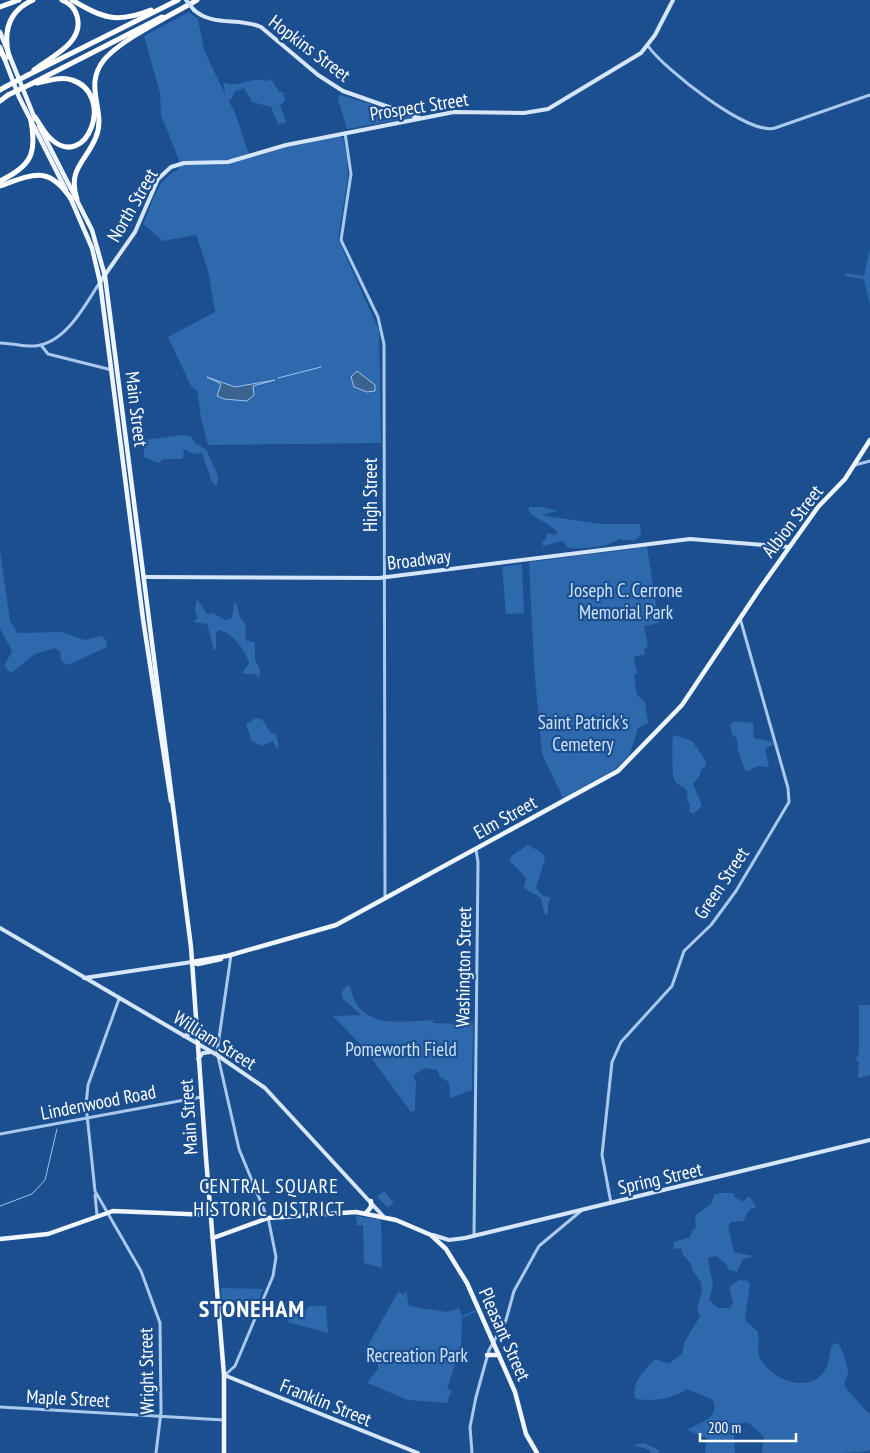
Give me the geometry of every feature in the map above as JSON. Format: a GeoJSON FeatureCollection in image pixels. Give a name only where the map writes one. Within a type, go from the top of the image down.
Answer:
{"type":"FeatureCollection","features":[{"type":"Feature","properties":{"kind":"highway"},"geometry":{"type":"LineString","coordinates":[[0,7],[19,0]]}},
{"type":"Feature","properties":{"kind":"highway"},"geometry":{"type":"LineString","coordinates":[[7,58],[6,39],[8,23],[19,9],[33,0]]}},
{"type":"Feature","properties":{"kind":"highway"},"geometry":{"type":"LineString","coordinates":[[28,75],[66,47],[75,36],[78,24],[76,14],[70,5],[62,0]]}},
{"type":"Feature","properties":{"kind":"highway"},"geometry":{"type":"LineString","coordinates":[[72,0],[100,15],[118,19],[144,13],[176,0]]}},
{"type":"Feature","properties":{"kind":"highway"},"geometry":{"type":"LineString","coordinates":[[2,88],[176,0]]}},
{"type":"Feature","properties":{"kind":"highway"},"geometry":{"type":"LineString","coordinates":[[0,100],[196,0]]}},
{"type":"Feature","properties":{"kind":"highway"},"geometry":{"type":"LineString","coordinates":[[77,199],[74,185],[75,174],[93,144],[99,127],[95,85],[101,64],[108,55],[196,0]]}},
{"type":"Feature","properties":{"kind":"highway"},"geometry":{"type":"LineString","coordinates":[[0,48],[7,58]]}},
{"type":"Feature","properties":{"kind":"highway"},"geometry":{"type":"LineString","coordinates":[[32,84],[65,78],[80,84],[92,99],[94,120],[93,129],[87,138],[78,144],[68,146],[50,139],[32,119]]}},
{"type":"Feature","properties":{"kind":"highway"},"geometry":{"type":"LineString","coordinates":[[0,181],[19,170],[30,158],[34,141],[32,119]]}},
{"type":"Feature","properties":{"kind":"highway"},"geometry":{"type":"LineString","coordinates":[[0,186],[32,175],[46,175],[60,184],[71,199]]}},
{"type":"Feature","properties":{"kind":"main road","name":"Hopkins Street"},"geometry":{"type":"LineString","coordinates":[[186,0],[194,10],[209,19],[250,23],[261,27],[318,75],[343,91],[364,100],[406,111],[421,118]]}},
{"type":"Feature","properties":{"kind":"main road","name":"Prospect Street"},"geometry":{"type":"LineString","coordinates":[[246,156],[345,133],[462,111],[524,113],[548,109],[634,58],[648,46],[673,0]]}},
{"type":"Feature","properties":{"kind":"main road","name":"Main Street"},"geometry":{"type":"LineString","coordinates":[[0,32],[7,58],[32,119],[71,199],[92,248],[100,282],[161,746],[173,810]]}},
{"type":"Feature","properties":{"kind":"main road","name":"Main Street"},"geometry":{"type":"LineString","coordinates":[[32,119],[77,199],[97,244],[104,276],[167,748],[192,962],[198,1059],[224,1375],[224,1453]]}},
{"type":"Feature","properties":{"kind":"main road","name":"North Street"},"geometry":{"type":"LineString","coordinates":[[100,282],[135,232],[154,186],[164,172],[179,164],[226,162],[246,156]]}},
{"type":"Feature","properties":{"kind":"main road","name":"Albion Street"},"geometry":{"type":"LineString","coordinates":[[739,620],[818,507],[841,484],[870,440]]}},
{"type":"Feature","properties":{"kind":"main road","name":"Broadway"},"geometry":{"type":"LineString","coordinates":[[144,577],[384,577],[697,539],[789,547]]}},
{"type":"Feature","properties":{"kind":"main road","name":"Elm Street"},"geometry":{"type":"LineString","coordinates":[[84,978],[229,955],[332,927],[476,850],[604,780],[623,766],[682,705],[739,620]]}},
{"type":"Feature","properties":{"kind":"main road"},"geometry":{"type":"LineString","coordinates":[[154,695],[158,695],[160,698]]}},
{"type":"Feature","properties":{"kind":"main road"},"geometry":{"type":"LineString","coordinates":[[161,746],[167,748]]}},
{"type":"Feature","properties":{"kind":"main road","name":"William Street"},"geometry":{"type":"LineString","coordinates":[[0,928],[215,1054],[268,1091],[383,1216]]}},
{"type":"Feature","properties":{"kind":"main road"},"geometry":{"type":"LineString","coordinates":[[184,1036],[191,1033],[196,1024]]}},
{"type":"Feature","properties":{"kind":"main road"},"geometry":{"type":"LineString","coordinates":[[198,1059],[204,1052],[215,1054]]}},
{"type":"Feature","properties":{"kind":"main road","name":"Spring Street"},"geometry":{"type":"LineString","coordinates":[[446,1249],[449,1242],[456,1240],[870,1140]]}},
{"type":"Feature","properties":{"kind":"main road"},"geometry":{"type":"LineString","coordinates":[[366,1213],[371,1207],[371,1201]]}},
{"type":"Feature","properties":{"kind":"main road"},"geometry":{"type":"LineString","coordinates":[[0,1239],[48,1234],[97,1215],[116,1210],[211,1215]]}},
{"type":"Feature","properties":{"kind":"main road","name":"Pleasant Street"},"geometry":{"type":"LineString","coordinates":[[213,1238],[268,1218],[366,1213],[383,1216],[445,1239]]}},
{"type":"Feature","properties":{"kind":"main road","name":"Pleasant Street"},"geometry":{"type":"LineString","coordinates":[[431,1234],[446,1249],[467,1283],[516,1394],[526,1434],[537,1453]]}},
{"type":"Feature","properties":{"kind":"main road","name":"Spring Street"},"geometry":{"type":"LineString","coordinates":[[445,1239],[456,1240]]}},
{"type":"Feature","properties":{"kind":"main road"},"geometry":{"type":"LineString","coordinates":[[487,1355],[498,1355]]}},
{"type":"Feature","properties":{"kind":"main road","name":"Franklin Street"},"geometry":{"type":"LineString","coordinates":[[224,1375],[418,1453]]}},
{"type":"Feature","properties":{"kind":"street"},"geometry":{"type":"LineString","coordinates":[[648,46],[712,103],[762,129],[775,128],[870,95]]}},
{"type":"Feature","properties":{"kind":"street","name":"High Street"},"geometry":{"type":"LineString","coordinates":[[345,133],[350,178],[341,237],[378,317],[384,344],[385,899]]}},
{"type":"Feature","properties":{"kind":"street","name":"North Street"},"geometry":{"type":"LineString","coordinates":[[41,345],[60,334],[100,282]]}},
{"type":"Feature","properties":{"kind":"street"},"geometry":{"type":"LineString","coordinates":[[91,296],[99,294],[103,301]]}},
{"type":"Feature","properties":{"kind":"street"},"geometry":{"type":"LineString","coordinates":[[0,343],[30,346],[41,345],[48,354],[112,370]]}},
{"type":"Feature","properties":{"kind":"street"},"geometry":{"type":"LineString","coordinates":[[855,465],[870,461]]}},
{"type":"Feature","properties":{"kind":"street","name":"Green Street"},"geometry":{"type":"LineString","coordinates":[[611,1203],[602,1153],[612,1062],[616,1048],[670,988],[684,951],[711,925],[734,895],[789,802],[789,790],[739,620]]}},
{"type":"Feature","properties":{"kind":"street","name":"Washington Street"},"geometry":{"type":"LineString","coordinates":[[474,1236],[478,862],[476,850]]}},
{"type":"Feature","properties":{"kind":"street"},"geometry":{"type":"LineString","coordinates":[[224,1375],[235,1366],[268,1289],[276,1263],[268,1218],[238,1144],[215,1054],[229,955]]}},
{"type":"Feature","properties":{"kind":"street"},"geometry":{"type":"LineString","coordinates":[[97,1215],[87,1118],[87,1090],[119,999]]}},
{"type":"Feature","properties":{"kind":"street","name":"Lindenwood Road"},"geometry":{"type":"LineString","coordinates":[[0,1134],[201,1097]]}},
{"type":"Feature","properties":{"kind":"street","name":"Wright Street"},"geometry":{"type":"LineString","coordinates":[[95,1192],[141,1271],[160,1323],[161,1416],[156,1453]]}},
{"type":"Feature","properties":{"kind":"street"},"geometry":{"type":"LineString","coordinates":[[472,1453],[471,1422],[487,1355],[492,1341],[503,1327],[514,1291],[533,1254],[547,1238],[581,1210]]}},
{"type":"Feature","properties":{"kind":"street","name":"Maple Street"},"geometry":{"type":"LineString","coordinates":[[0,1407],[224,1420]]}},
{"type":"Feature","properties":{"kind":"green space"},"geometry":{"type":"Polygon","coordinates":[[[189,12],[198,19],[204,50],[226,96],[223,82],[234,84],[271,79],[279,92],[283,92],[285,100],[280,105],[286,122],[278,124],[271,107],[252,102],[244,88],[235,91],[231,100],[228,99],[236,115],[250,158],[282,148],[338,136],[343,138],[348,177],[338,239],[379,330],[381,443],[208,445],[201,418],[197,390],[192,388],[168,337],[215,312],[208,270],[196,235],[163,241],[143,224],[160,185],[179,169],[179,160],[161,115],[160,93],[144,36],[189,12]]]}},
{"type":"Feature","properties":{"kind":"green space"},"geometry":{"type":"Polygon","coordinates":[[[340,95],[409,115],[409,118],[347,129],[338,99],[340,95]]]}},
{"type":"Feature","properties":{"kind":"green space"},"geometry":{"type":"Polygon","coordinates":[[[870,248],[870,305],[864,279],[845,276],[846,273],[864,276],[870,248]]]}},
{"type":"Feature","properties":{"kind":"green space"},"geometry":{"type":"Polygon","coordinates":[[[183,435],[191,437],[196,444],[206,449],[218,476],[217,486],[212,482],[202,453],[193,454],[184,449],[183,459],[164,459],[158,463],[144,457],[144,440],[183,435]]]}},
{"type":"Feature","properties":{"kind":"green space"},"geometry":{"type":"Polygon","coordinates":[[[530,507],[542,507],[557,511],[542,515],[546,516],[601,524],[640,524],[641,535],[634,541],[619,539],[609,544],[588,548],[568,548],[563,541],[543,546],[542,542],[546,539],[547,533],[555,535],[557,532],[533,515],[528,509],[530,507]]]}},
{"type":"Feature","properties":{"kind":"green space","name":"Saint Patrick's Cemetery"},"geometry":{"type":"Polygon","coordinates":[[[647,547],[659,623],[644,626],[648,647],[644,648],[645,654],[634,657],[637,674],[634,675],[637,695],[645,702],[648,723],[638,728],[630,754],[615,769],[563,798],[542,754],[534,666],[529,562],[647,547]]]}},
{"type":"Feature","properties":{"kind":"green space"},"geometry":{"type":"Polygon","coordinates":[[[0,551],[10,621],[18,633],[61,632],[85,640],[101,636],[106,640],[107,647],[68,665],[62,662],[60,652],[55,648],[35,654],[11,673],[4,666],[12,651],[0,628],[0,551]]]}},
{"type":"Feature","properties":{"kind":"green space"},"geometry":{"type":"Polygon","coordinates":[[[522,564],[524,613],[506,614],[502,567],[522,564]]]}},
{"type":"Feature","properties":{"kind":"green space"},"geometry":{"type":"Polygon","coordinates":[[[197,599],[207,614],[213,613],[225,620],[232,618],[234,603],[236,602],[240,617],[246,625],[245,639],[255,643],[255,660],[260,669],[259,678],[254,674],[243,674],[244,669],[249,664],[248,659],[242,648],[229,634],[219,630],[216,633],[216,649],[214,650],[207,624],[193,622],[197,619],[195,609],[197,599]]]}},
{"type":"Feature","properties":{"kind":"green space"},"geometry":{"type":"Polygon","coordinates":[[[256,718],[262,719],[270,732],[276,734],[279,747],[276,748],[273,741],[262,746],[252,741],[246,724],[256,718]]]}},
{"type":"Feature","properties":{"kind":"green space"},"geometry":{"type":"Polygon","coordinates":[[[734,721],[753,723],[754,738],[773,742],[773,745],[765,749],[769,767],[757,766],[749,771],[745,770],[738,751],[737,738],[732,735],[730,725],[734,721]]]}},
{"type":"Feature","properties":{"kind":"green space"},"geometry":{"type":"Polygon","coordinates":[[[673,735],[692,741],[706,761],[706,766],[701,770],[700,775],[693,784],[702,806],[693,814],[689,811],[690,804],[687,801],[686,789],[674,779],[672,758],[673,735]]]}},
{"type":"Feature","properties":{"kind":"green space"},"geometry":{"type":"Polygon","coordinates":[[[528,845],[542,853],[545,858],[536,888],[542,895],[551,898],[548,904],[548,915],[544,913],[541,898],[524,888],[526,878],[510,861],[511,856],[528,845]]]}},
{"type":"Feature","properties":{"kind":"green space","name":"Pomeworth Field"},"geometry":{"type":"Polygon","coordinates":[[[346,986],[350,986],[355,1000],[362,1010],[371,1017],[394,1022],[434,1020],[433,1023],[464,1024],[467,1021],[473,1022],[472,1090],[450,1098],[449,1082],[440,1077],[437,1070],[424,1068],[413,1076],[416,1081],[415,1110],[411,1112],[364,1048],[333,1016],[361,1015],[342,998],[342,992],[346,986]]]}},
{"type":"Feature","properties":{"kind":"green space"},"geometry":{"type":"Polygon","coordinates":[[[859,1005],[870,1005],[870,1075],[858,1078],[859,1062],[856,1059],[859,1053],[859,1005]]]}},
{"type":"Feature","properties":{"kind":"green space"},"geometry":{"type":"Polygon","coordinates":[[[384,1191],[394,1203],[388,1208],[377,1197],[384,1191]]]}},
{"type":"Feature","properties":{"kind":"green space"},"geometry":{"type":"Polygon","coordinates":[[[733,1193],[736,1198],[744,1202],[747,1197],[750,1197],[756,1207],[749,1210],[743,1221],[731,1222],[728,1226],[734,1252],[753,1256],[742,1260],[737,1272],[729,1270],[726,1264],[716,1256],[708,1258],[713,1286],[709,1300],[718,1308],[730,1308],[733,1303],[729,1287],[739,1280],[747,1281],[750,1284],[746,1321],[758,1332],[758,1352],[763,1363],[769,1370],[785,1380],[804,1383],[813,1381],[823,1373],[832,1345],[838,1343],[848,1369],[845,1387],[870,1414],[870,1450],[840,1453],[762,1453],[764,1437],[750,1424],[744,1422],[735,1433],[735,1453],[705,1453],[707,1438],[687,1430],[711,1416],[714,1412],[713,1400],[687,1389],[662,1399],[647,1400],[635,1398],[634,1392],[637,1381],[655,1359],[668,1364],[682,1354],[684,1343],[700,1316],[697,1308],[702,1291],[701,1282],[693,1271],[691,1264],[683,1255],[681,1248],[674,1249],[674,1242],[690,1237],[693,1229],[696,1228],[695,1215],[711,1204],[714,1195],[733,1193]]]}},
{"type":"Feature","properties":{"kind":"green space"},"geometry":{"type":"Polygon","coordinates":[[[356,1216],[381,1220],[382,1268],[364,1263],[363,1225],[357,1225],[356,1216]]]}},
{"type":"Feature","properties":{"kind":"green space"},"geometry":{"type":"Polygon","coordinates":[[[221,1288],[263,1289],[252,1319],[241,1315],[223,1314],[221,1288]]]}},
{"type":"Feature","properties":{"kind":"green space","name":"Recreation Park"},"geometry":{"type":"Polygon","coordinates":[[[406,1290],[409,1306],[447,1312],[459,1308],[462,1316],[475,1310],[476,1312],[462,1318],[461,1347],[447,1389],[452,1390],[447,1403],[408,1400],[367,1383],[378,1369],[378,1364],[372,1360],[373,1356],[364,1352],[397,1294],[399,1292],[404,1295],[406,1290]]]}},
{"type":"Feature","properties":{"kind":"green space"},"geometry":{"type":"Polygon","coordinates":[[[309,1306],[326,1306],[328,1333],[288,1322],[293,1307],[306,1310],[309,1306]]]}},
{"type":"Feature","properties":{"kind":"green space"},"geometry":{"type":"Polygon","coordinates":[[[644,1443],[659,1450],[658,1453],[650,1453],[650,1450],[633,1445],[644,1443]]]}},
{"type":"Feature","properties":{"kind":"shaded area"},"geometry":{"type":"Polygon","coordinates":[[[357,371],[375,385],[375,391],[367,392],[354,387],[351,377],[357,371]]]}},
{"type":"Feature","properties":{"kind":"shaded area"},"geometry":{"type":"Polygon","coordinates":[[[207,377],[235,387],[275,380],[253,386],[254,395],[247,401],[224,399],[217,396],[221,384],[207,377]]]}},
{"type":"Feature","properties":{"kind":"waterway"},"geometry":{"type":"LineString","coordinates":[[278,378],[321,367]]}},
{"type":"Feature","properties":{"kind":"waterway"},"geometry":{"type":"LineString","coordinates":[[0,1206],[32,1194],[45,1180],[57,1129]]}},
{"type":"Feature","properties":{"kind":"district","name":"CENTRAL SQUARE HISTORIC DISTRICT"},"geometry":{"type":"Point","coordinates":[269,1198]}},
{"type":"Feature","properties":{"kind":"district","name":"STONEHAM"},"geometry":{"type":"Point","coordinates":[252,1309]}},
{"type":"Feature","properties":{"kind":"park label","name":"Joseph C. Cerrone Memorial Park"},"geometry":{"type":"Point","coordinates":[626,601]}}]}
